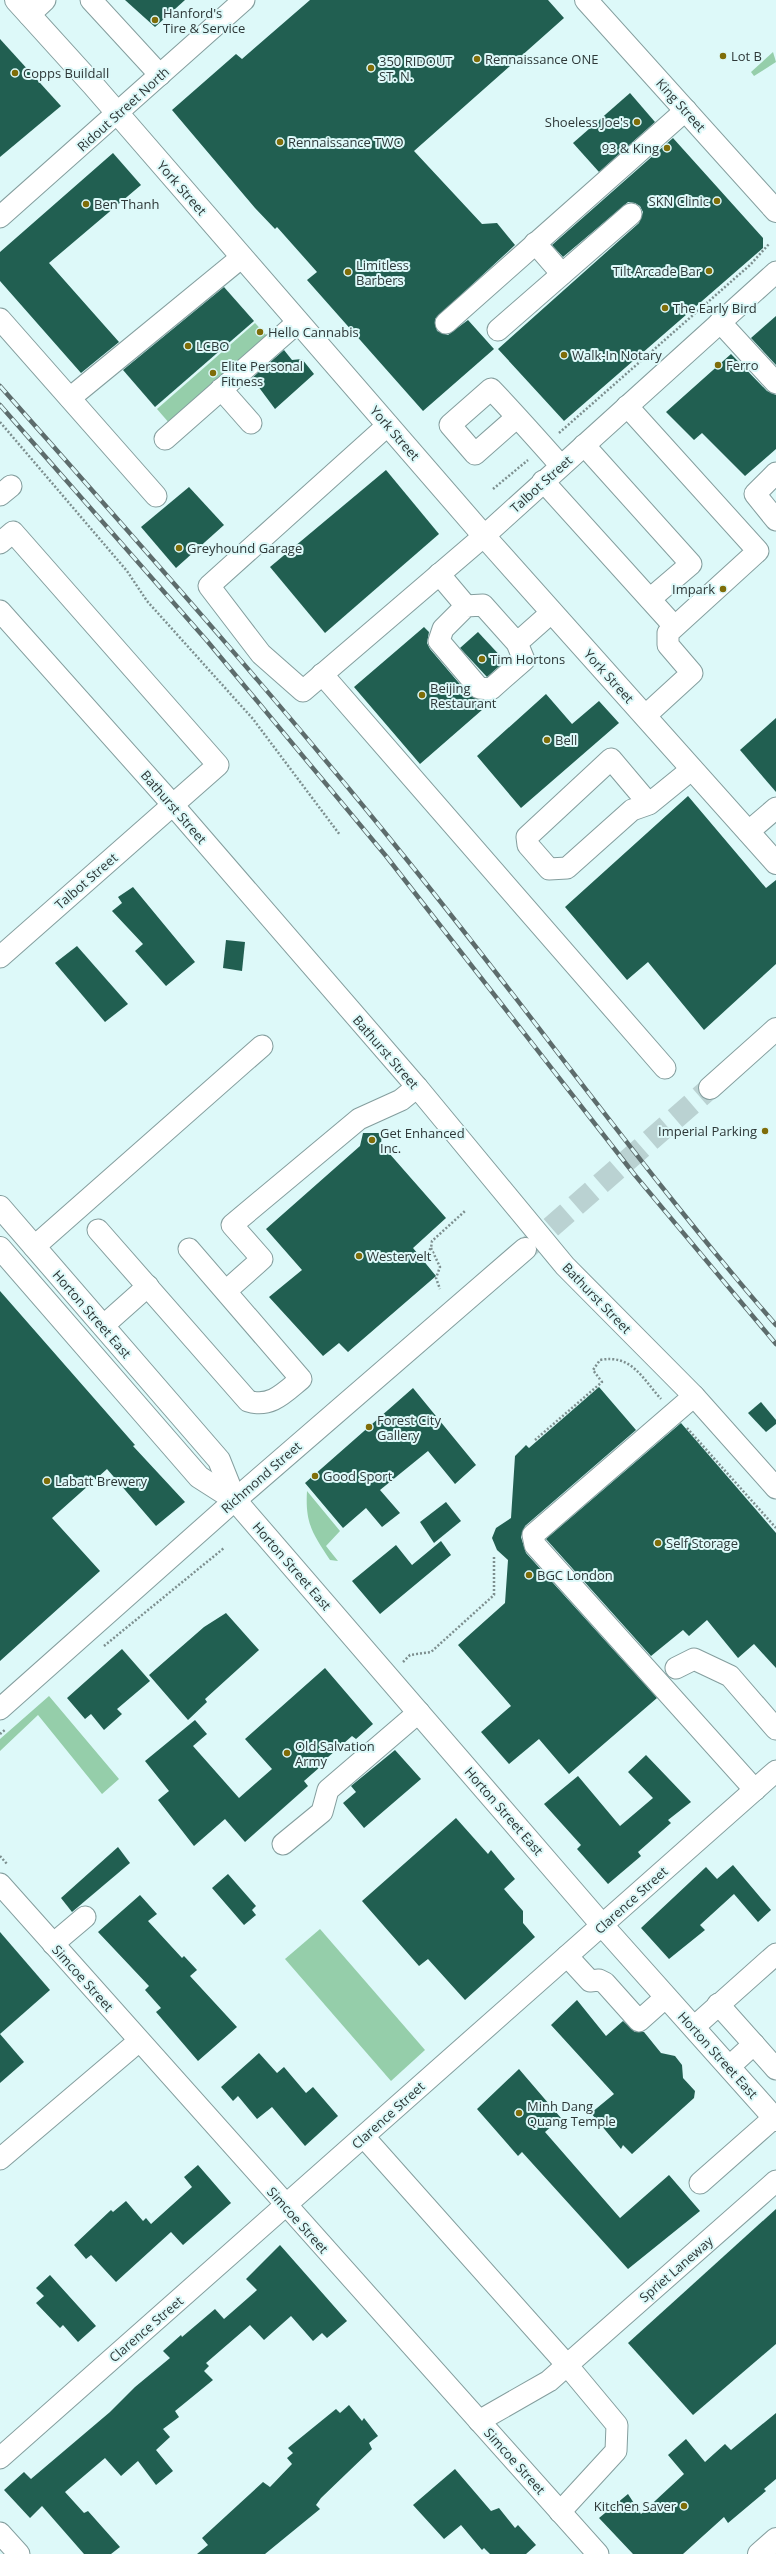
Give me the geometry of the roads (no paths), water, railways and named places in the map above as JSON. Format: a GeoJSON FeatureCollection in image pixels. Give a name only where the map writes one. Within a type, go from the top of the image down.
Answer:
{"type":"FeatureCollection","features":[{"type":"Feature","properties":{"kind":"main road","name":"King Street"},"geometry":{"type":"LineString","coordinates":[[593,2],[776,211]]}},
{"type":"Feature","properties":{"kind":"main road","name":"York Street"},"geometry":{"type":"LineString","coordinates":[[23,7],[118,114],[484,536],[776,863]]}},
{"type":"Feature","properties":{"kind":"main road"},"geometry":{"type":"LineString","coordinates":[[710,1088],[776,1029]]}},
{"type":"Feature","properties":{"kind":"main road","name":"Horton Street East"},"geometry":{"type":"LineString","coordinates":[[0,1207],[219,1460],[235,1500]]}},
{"type":"Feature","properties":{"kind":"main road","name":"Horton Street East"},"geometry":{"type":"LineString","coordinates":[[0,1248],[199,1477],[235,1500],[602,1925],[775,2118]]}},
{"type":"Feature","properties":{"kind":"main road","name":"Richmond Street"},"geometry":{"type":"LineString","coordinates":[[235,1500],[525,1249]]}},
{"type":"Feature","properties":{"kind":"main road"},"geometry":{"type":"LineString","coordinates":[[759,2554],[776,2539]]}},
{"type":"Feature","properties":{"kind":"street"},"geometry":{"type":"LineString","coordinates":[[23,7],[45,0]]}},
{"type":"Feature","properties":{"kind":"street"},"geometry":{"type":"LineString","coordinates":[[91,0],[160,75]]}},
{"type":"Feature","properties":{"kind":"street","name":"Ridout Street North"},"geometry":{"type":"LineString","coordinates":[[0,217],[118,114],[244,0]]}},
{"type":"Feature","properties":{"kind":"street"},"geometry":{"type":"LineString","coordinates":[[446,323],[686,110]]}},
{"type":"Feature","properties":{"kind":"street"},"geometry":{"type":"LineString","coordinates":[[498,330],[631,214]]}},
{"type":"Feature","properties":{"kind":"street"},"geometry":{"type":"LineString","coordinates":[[535,243],[562,274]]}},
{"type":"Feature","properties":{"kind":"street"},"geometry":{"type":"LineString","coordinates":[[70,398],[242,257]]}},
{"type":"Feature","properties":{"kind":"street","name":"Talbot Street"},"geometry":{"type":"LineString","coordinates":[[388,425],[209,586],[261,654],[303,691],[484,536],[543,481],[776,272]]}},
{"type":"Feature","properties":{"kind":"street"},"geometry":{"type":"LineString","coordinates":[[0,320],[156,496]]}},
{"type":"Feature","properties":{"kind":"street"},"geometry":{"type":"LineString","coordinates":[[165,439],[298,322]]}},
{"type":"Feature","properties":{"kind":"street"},"geometry":{"type":"LineString","coordinates":[[720,322],[776,384]]}},
{"type":"Feature","properties":{"kind":"street"},"geometry":{"type":"LineString","coordinates":[[221,389],[251,423]]}},
{"type":"Feature","properties":{"kind":"street"},"geometry":{"type":"LineString","coordinates":[[627,406],[758,551],[668,633],[666,641],[692,673],[645,716]]}},
{"type":"Feature","properties":{"kind":"street"},"geometry":{"type":"LineString","coordinates":[[517,417],[561,466]]}},
{"type":"Feature","properties":{"kind":"street"},"geometry":{"type":"LineString","coordinates":[[584,445],[691,564],[650,599]]}},
{"type":"Feature","properties":{"kind":"street"},"geometry":{"type":"LineString","coordinates":[[776,473],[755,494],[776,520]]}},
{"type":"Feature","properties":{"kind":"street"},"geometry":{"type":"LineString","coordinates":[[543,481],[674,626]]}},
{"type":"Feature","properties":{"kind":"street","name":"Talbot Street"},"geometry":{"type":"LineString","coordinates":[[0,544],[13,532],[218,765],[0,957]]}},
{"type":"Feature","properties":{"kind":"street"},"geometry":{"type":"LineString","coordinates":[[439,574],[466,606]]}},
{"type":"Feature","properties":{"kind":"street"},"geometry":{"type":"LineString","coordinates":[[521,651],[483,605],[466,606],[443,629],[439,641],[479,688],[491,689],[552,612]]}},
{"type":"Feature","properties":{"kind":"street","name":"Bathurst Street"},"geometry":{"type":"LineString","coordinates":[[0,612],[173,805],[417,1087],[565,1266],[694,1396],[776,1488]]}},
{"type":"Feature","properties":{"kind":"street"},"geometry":{"type":"LineString","coordinates":[[322,674],[665,1068]]}},
{"type":"Feature","properties":{"kind":"street"},"geometry":{"type":"LineString","coordinates":[[649,804],[611,759],[527,837],[528,845],[549,870],[567,868],[632,810],[649,804],[692,769]]}},
{"type":"Feature","properties":{"kind":"street"},"geometry":{"type":"LineString","coordinates":[[748,832],[776,808]]}},
{"type":"Feature","properties":{"kind":"street"},"geometry":{"type":"LineString","coordinates":[[34,1247],[262,1046]]}},
{"type":"Feature","properties":{"kind":"street"},"geometry":{"type":"LineString","coordinates":[[226,1291],[262,1260],[232,1225],[359,1119],[401,1100],[417,1087]]}},
{"type":"Feature","properties":{"kind":"street"},"geometry":{"type":"LineString","coordinates":[[98,1230],[248,1400],[258,1404],[275,1401],[301,1379],[189,1249]]}},
{"type":"Feature","properties":{"kind":"street"},"geometry":{"type":"LineString","coordinates":[[103,1326],[148,1286]]}},
{"type":"Feature","properties":{"kind":"street"},"geometry":{"type":"LineString","coordinates":[[694,1396],[533,1535],[535,1545],[755,1790]]}},
{"type":"Feature","properties":{"kind":"street","name":"Richmond Street"},"geometry":{"type":"LineString","coordinates":[[6,1716],[235,1500]]}},
{"type":"Feature","properties":{"kind":"street"},"geometry":{"type":"LineString","coordinates":[[676,1668],[694,1659],[730,1676],[776,1729]]}},
{"type":"Feature","properties":{"kind":"street"},"geometry":{"type":"LineString","coordinates":[[283,1844],[322,1812],[328,1790],[419,1712]]}},
{"type":"Feature","properties":{"kind":"street","name":"Clarence Street"},"geometry":{"type":"LineString","coordinates":[[0,2458],[776,1771]]}},
{"type":"Feature","properties":{"kind":"street","name":"Simcoe Street"},"geometry":{"type":"LineString","coordinates":[[0,1884],[598,2554]]}},
{"type":"Feature","properties":{"kind":"street"},"geometry":{"type":"LineString","coordinates":[[53,1944],[85,1917]]}},
{"type":"Feature","properties":{"kind":"street"},"geometry":{"type":"LineString","coordinates":[[694,2027],[718,2004],[776,1954]]}},
{"type":"Feature","properties":{"kind":"street"},"geometry":{"type":"LineString","coordinates":[[567,1956],[590,1981],[599,1980],[605,1983],[640,2021],[666,1997]]}},
{"type":"Feature","properties":{"kind":"street"},"geometry":{"type":"LineString","coordinates":[[718,2004],[776,2069]]}},
{"type":"Feature","properties":{"kind":"street"},"geometry":{"type":"LineString","coordinates":[[0,2160],[139,2041]]}},
{"type":"Feature","properties":{"kind":"street"},"geometry":{"type":"LineString","coordinates":[[729,2067],[754,2044]]}},
{"type":"Feature","properties":{"kind":"street"},"geometry":{"type":"LineString","coordinates":[[700,2183],[775,2118]]}},
{"type":"Feature","properties":{"kind":"street"},"geometry":{"type":"LineString","coordinates":[[364,2137],[571,2361],[617,2425],[616,2451],[560,2512]]}},
{"type":"Feature","properties":{"kind":"street","name":"Spriet Laneway"},"geometry":{"type":"LineString","coordinates":[[479,2422],[549,2382],[776,2181]]}},
{"type":"Feature","properties":{"kind":"street"},"geometry":{"type":"LineString","coordinates":[[0,2533],[19,2554]]}},
{"type":"Feature","properties":{"kind":"tunnel"},"geometry":{"type":"LineString","coordinates":[[526,1249],[710,1088]]}},
{"type":"Feature","properties":{"kind":"railway"},"geometry":{"type":"LineString","coordinates":[[0,386],[202,616],[351,791],[446,909],[632,1149],[776,1325]]}},
{"type":"Feature","properties":{"kind":"railway"},"geometry":{"type":"LineString","coordinates":[[0,405],[208,642],[386,856],[634,1174],[776,1344]]}},
{"type":"Feature","properties":{"kind":"place","name":"Hanford's Tire & Service"},"geometry":{"type":"Point","coordinates":[155,20]}},
{"type":"Feature","properties":{"kind":"place","name":"Lot B"},"geometry":{"type":"Point","coordinates":[723,56]}},
{"type":"Feature","properties":{"kind":"place","name":"Rennaissance ONE"},"geometry":{"type":"Point","coordinates":[477,59]}},
{"type":"Feature","properties":{"kind":"place","name":"350 RIDOUT ST. N."},"geometry":{"type":"Point","coordinates":[371,68]}},
{"type":"Feature","properties":{"kind":"place","name":"Copps Buildall"},"geometry":{"type":"Point","coordinates":[15,73]}},
{"type":"Feature","properties":{"kind":"place","name":"Shoeless Joe's"},"geometry":{"type":"Point","coordinates":[637,122]}},
{"type":"Feature","properties":{"kind":"place","name":"Rennaissance TWO"},"geometry":{"type":"Point","coordinates":[280,142]}},
{"type":"Feature","properties":{"kind":"place","name":"93 & King"},"geometry":{"type":"Point","coordinates":[667,148]}},
{"type":"Feature","properties":{"kind":"place","name":"SKN Clinic"},"geometry":{"type":"Point","coordinates":[717,201]}},
{"type":"Feature","properties":{"kind":"place","name":"Ben Thanh"},"geometry":{"type":"Point","coordinates":[86,204]}},
{"type":"Feature","properties":{"kind":"place","name":"Tilt Arcade Bar"},"geometry":{"type":"Point","coordinates":[709,271]}},
{"type":"Feature","properties":{"kind":"place","name":"Limitless Barbers"},"geometry":{"type":"Point","coordinates":[348,272]}},
{"type":"Feature","properties":{"kind":"place","name":"The Early Bird"},"geometry":{"type":"Point","coordinates":[665,308]}},
{"type":"Feature","properties":{"kind":"place","name":"Hello Cannabis"},"geometry":{"type":"Point","coordinates":[260,332]}},
{"type":"Feature","properties":{"kind":"place","name":"LCBO"},"geometry":{"type":"Point","coordinates":[188,346]}},
{"type":"Feature","properties":{"kind":"place","name":"Walk-In Notary"},"geometry":{"type":"Point","coordinates":[564,355]}},
{"type":"Feature","properties":{"kind":"place","name":"Ferro"},"geometry":{"type":"Point","coordinates":[718,365]}},
{"type":"Feature","properties":{"kind":"place","name":"Elite Personal Fitness"},"geometry":{"type":"Point","coordinates":[213,373]}},
{"type":"Feature","properties":{"kind":"place","name":"Greyhound Garage"},"geometry":{"type":"Point","coordinates":[179,548]}},
{"type":"Feature","properties":{"kind":"place","name":"Impark"},"geometry":{"type":"Point","coordinates":[723,589]}},
{"type":"Feature","properties":{"kind":"place","name":"Tim Hortons"},"geometry":{"type":"Point","coordinates":[482,659]}},
{"type":"Feature","properties":{"kind":"place","name":"Beijing Restaurant"},"geometry":{"type":"Point","coordinates":[422,695]}},
{"type":"Feature","properties":{"kind":"place","name":"Bell"},"geometry":{"type":"Point","coordinates":[547,740]}},
{"type":"Feature","properties":{"kind":"place","name":"Imperial Parking"},"geometry":{"type":"Point","coordinates":[765,1131]}},
{"type":"Feature","properties":{"kind":"place","name":"Get Enhanced Inc."},"geometry":{"type":"Point","coordinates":[372,1140]}},
{"type":"Feature","properties":{"kind":"place","name":"Westervelt"},"geometry":{"type":"Point","coordinates":[359,1256]}},
{"type":"Feature","properties":{"kind":"place","name":"Forest City Gallery"},"geometry":{"type":"Point","coordinates":[369,1427]}},
{"type":"Feature","properties":{"kind":"place","name":"Good Sport"},"geometry":{"type":"Point","coordinates":[315,1476]}},
{"type":"Feature","properties":{"kind":"place","name":"Labatt Brewery"},"geometry":{"type":"Point","coordinates":[47,1481]}},
{"type":"Feature","properties":{"kind":"place","name":"Self Storage"},"geometry":{"type":"Point","coordinates":[658,1543]}},
{"type":"Feature","properties":{"kind":"place","name":"BGC London"},"geometry":{"type":"Point","coordinates":[529,1575]}},
{"type":"Feature","properties":{"kind":"place","name":"Old Salvation Army"},"geometry":{"type":"Point","coordinates":[287,1753]}},
{"type":"Feature","properties":{"kind":"place","name":"Minh Dang Quang Temple"},"geometry":{"type":"Point","coordinates":[519,2113]}},
{"type":"Feature","properties":{"kind":"place","name":"Kitchen Saver"},"geometry":{"type":"Point","coordinates":[684,2506]}}]}
